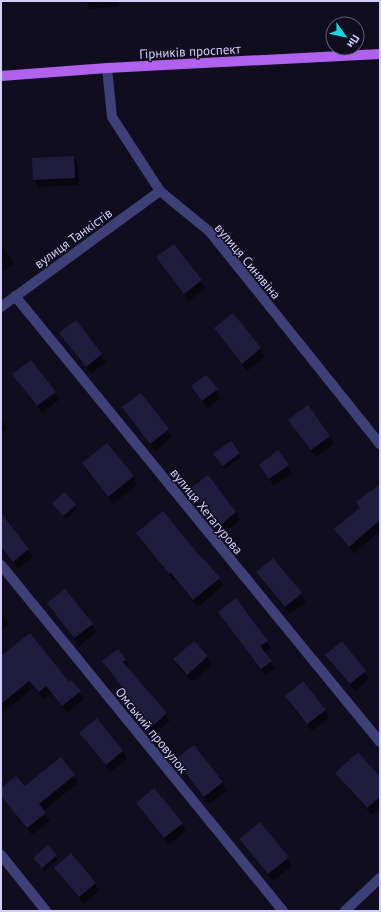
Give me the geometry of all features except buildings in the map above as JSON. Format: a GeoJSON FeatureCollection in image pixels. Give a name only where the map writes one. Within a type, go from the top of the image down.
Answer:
{"type":"FeatureCollection","features":[{"type":"Feature","properties":{"kind":"main road","name":"Гірників проспект"},"geometry":{"type":"LineString","coordinates":[[1,76],[107,68],[380,54]]}},
{"type":"Feature","properties":{"kind":"street","name":"вулиця Синявіна"},"geometry":{"type":"LineString","coordinates":[[107,68],[112,117],[160,191],[210,232],[380,444]]}},
{"type":"Feature","properties":{"kind":"street","name":"вулиця Танкістів"},"geometry":{"type":"LineString","coordinates":[[1,307],[160,191]]}},
{"type":"Feature","properties":{"kind":"street","name":"вулиця Хетагурова"},"geometry":{"type":"LineString","coordinates":[[15,296],[380,742]]}},
{"type":"Feature","properties":{"kind":"street","name":"Омський провулок"},"geometry":{"type":"LineString","coordinates":[[1,565],[283,911]]}},
{"type":"Feature","properties":{"kind":"street"},"geometry":{"type":"LineString","coordinates":[[1,855],[46,911]]}},
{"type":"Feature","properties":{"kind":"street"},"geometry":{"type":"LineString","coordinates":[[345,911],[380,878]]}}]}
